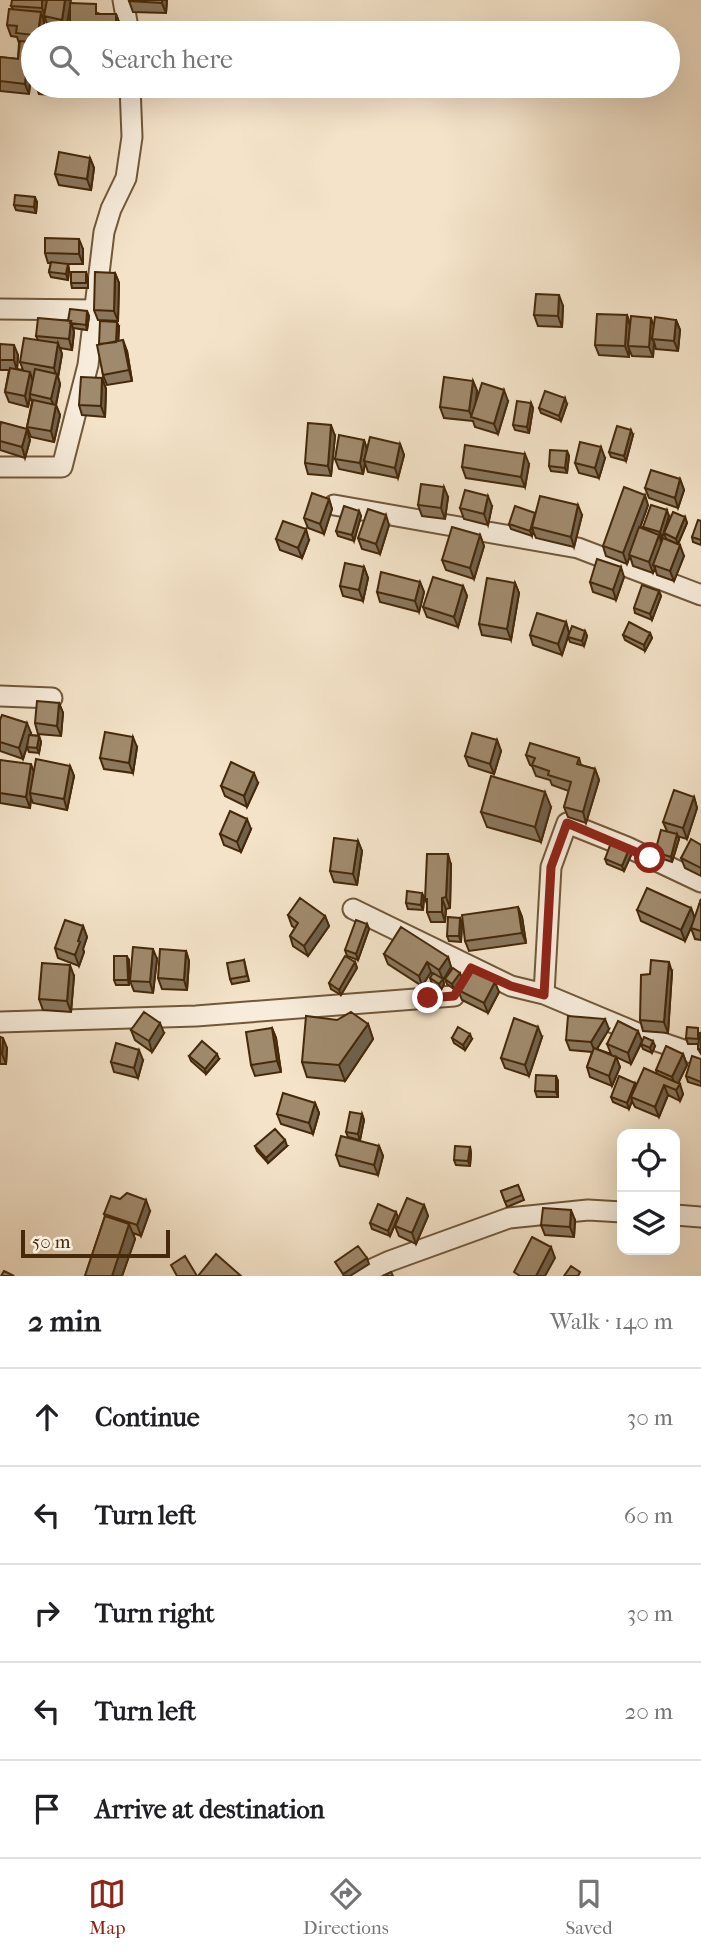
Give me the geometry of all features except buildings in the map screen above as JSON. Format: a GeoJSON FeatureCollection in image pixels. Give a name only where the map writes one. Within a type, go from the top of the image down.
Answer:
{"type":"FeatureCollection","features":[{"type":"Feature","properties":{"kind":"street"},"geometry":{"type":"LineString","coordinates":[[123,0],[127,21]]}},
{"type":"Feature","properties":{"kind":"street"},"geometry":{"type":"LineString","coordinates":[[0,467],[62,467],[88,365],[104,232],[111,209],[126,178],[132,137],[130,98]]}},
{"type":"Feature","properties":{"kind":"street"},"geometry":{"type":"LineString","coordinates":[[0,309],[95,310]]}},
{"type":"Feature","properties":{"kind":"street"},"geometry":{"type":"LineString","coordinates":[[334,505],[578,548],[701,593]]}},
{"type":"Feature","properties":{"kind":"street"},"geometry":{"type":"LineString","coordinates":[[0,696],[52,698]]}},
{"type":"Feature","properties":{"kind":"street"},"geometry":{"type":"LineString","coordinates":[[544,995],[551,867],[567,823],[701,881]]}},
{"type":"Feature","properties":{"kind":"street"},"geometry":{"type":"LineString","coordinates":[[353,909],[511,986],[544,995],[654,1040],[701,1056]]}},
{"type":"Feature","properties":{"kind":"street"},"geometry":{"type":"LineString","coordinates":[[0,1022],[196,1016],[454,996],[471,968]]}},
{"type":"Feature","properties":{"kind":"street"},"geometry":{"type":"LineString","coordinates":[[357,1276],[390,1261],[509,1218],[588,1210],[617,1212]]}},
{"type":"Feature","properties":{"kind":"street"},"geometry":{"type":"LineString","coordinates":[[680,1215],[701,1217]]}},
{"type":"Feature","properties":{"kind":"route"},"geometry":{"type":"LineString","coordinates":[[428,998],[454,996],[471,968],[511,986],[544,995],[551,867],[567,823],[650,858]]}}]}
